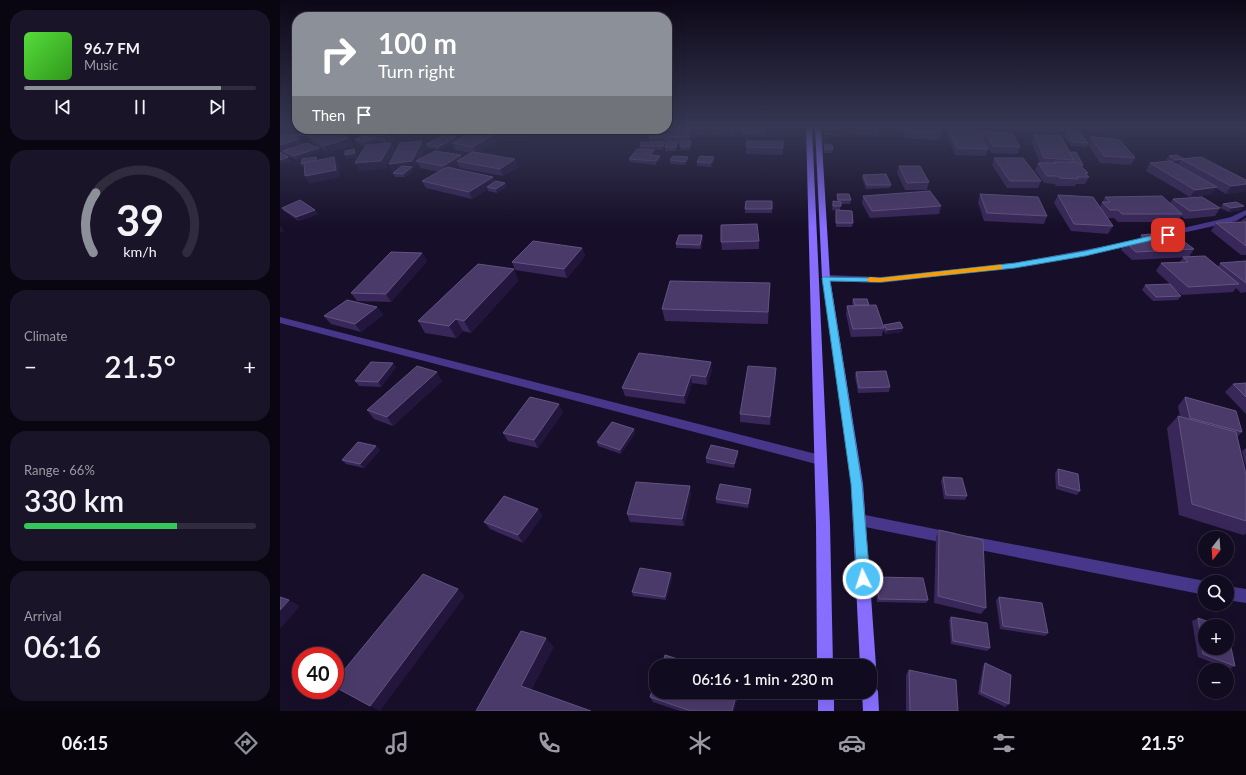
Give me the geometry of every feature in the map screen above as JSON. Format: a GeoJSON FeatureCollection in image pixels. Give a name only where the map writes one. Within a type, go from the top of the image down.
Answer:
{"type":"FeatureCollection","features":[{"type":"Feature","properties":{"kind":"street"},"geometry":{"type":"LineString","coordinates":[[810,160],[825,659]]}},
{"type":"Feature","properties":{"kind":"street"},"geometry":{"type":"LineString","coordinates":[[820,160],[826,278],[857,484],[868,659]]}},
{"type":"Feature","properties":{"kind":"street"},"geometry":{"type":"LineString","coordinates":[[826,278],[880,280],[1015,265],[1085,254],[1233,220],[1246,212]]}},
{"type":"Feature","properties":{"kind":"street"},"geometry":{"type":"LineString","coordinates":[[280,320],[820,460]]}},
{"type":"Feature","properties":{"kind":"street"},"geometry":{"type":"LineString","coordinates":[[860,520],[1198,587]]}},
{"type":"Feature","properties":{"kind":"street"},"geometry":{"type":"LineString","coordinates":[[1234,594],[1246,596]]}},
{"type":"Feature","properties":{"kind":"street"},"geometry":{"type":"LineString","coordinates":[[826,699],[826,711]]}},
{"type":"Feature","properties":{"kind":"street"},"geometry":{"type":"LineString","coordinates":[[870,699],[871,711]]}},
{"type":"Feature","properties":{"kind":"building"},"geometry":{"type":"Polygon","coordinates":[[[302,160],[315,160],[301,164],[302,160]]]}},
{"type":"Feature","properties":{"kind":"building"},"geometry":{"type":"Polygon","coordinates":[[[318,160],[334,160],[336,170],[305,176],[304,163],[318,160]]]}},
{"type":"Feature","properties":{"kind":"building"},"geometry":{"type":"Polygon","coordinates":[[[357,160],[381,160],[381,161],[355,163],[357,160]]]}},
{"type":"Feature","properties":{"kind":"building"},"geometry":{"type":"Polygon","coordinates":[[[391,160],[412,160],[412,161],[389,164],[391,160]]]}},
{"type":"Feature","properties":{"kind":"building"},"geometry":{"type":"Polygon","coordinates":[[[418,160],[453,160],[443,166],[416,161],[418,160]]]}},
{"type":"Feature","properties":{"kind":"building"},"geometry":{"type":"Polygon","coordinates":[[[458,160],[513,160],[500,169],[457,161],[458,160]]]}},
{"type":"Feature","properties":{"kind":"building"},"geometry":{"type":"Polygon","coordinates":[[[671,160],[686,160],[685,162],[671,160]]]}},
{"type":"Feature","properties":{"kind":"building"},"geometry":{"type":"Polygon","coordinates":[[[698,160],[712,160],[711,163],[697,162],[698,160]]]}},
{"type":"Feature","properties":{"kind":"building"},"geometry":{"type":"Polygon","coordinates":[[[996,160],[1025,160],[1041,181],[1010,181],[996,160]]]}},
{"type":"Feature","properties":{"kind":"building"},"geometry":{"type":"Polygon","coordinates":[[[1074,160],[1080,160],[1083,165],[1080,165],[1077,162],[1073,162],[1074,160]]]}},
{"type":"Feature","properties":{"kind":"building"},"geometry":{"type":"Polygon","coordinates":[[[1183,160],[1207,160],[1246,180],[1246,184],[1231,186],[1183,160]]]}},
{"type":"Feature","properties":{"kind":"building"},"geometry":{"type":"Polygon","coordinates":[[[1170,161],[1217,187],[1195,190],[1150,163],[1170,161]]]}},
{"type":"Feature","properties":{"kind":"building"},"geometry":{"type":"Polygon","coordinates":[[[1054,162],[1077,162],[1088,173],[1085,173],[1089,177],[1077,177],[1078,179],[1047,176],[1038,163],[1056,163],[1054,162]]]}},
{"type":"Feature","properties":{"kind":"building"},"geometry":{"type":"Polygon","coordinates":[[[402,166],[412,167],[403,174],[393,173],[402,166]]]}},
{"type":"Feature","properties":{"kind":"building"},"geometry":{"type":"Polygon","coordinates":[[[899,166],[920,166],[929,182],[907,183],[899,166]]]}},
{"type":"Feature","properties":{"kind":"building"},"geometry":{"type":"Polygon","coordinates":[[[447,167],[493,177],[469,192],[422,181],[447,167]]]}},
{"type":"Feature","properties":{"kind":"building"},"geometry":{"type":"Polygon","coordinates":[[[886,174],[891,185],[867,185],[863,175],[886,174]]]}},
{"type":"Feature","properties":{"kind":"building"},"geometry":{"type":"Polygon","coordinates":[[[496,181],[505,183],[496,189],[487,187],[496,181]]]}},
{"type":"Feature","properties":{"kind":"building"},"geometry":{"type":"Polygon","coordinates":[[[930,191],[941,206],[872,211],[863,196],[930,191]]]}},
{"type":"Feature","properties":{"kind":"building"},"geometry":{"type":"Polygon","coordinates":[[[837,194],[849,194],[851,200],[838,200],[837,194]]]}},
{"type":"Feature","properties":{"kind":"building"},"geometry":{"type":"Polygon","coordinates":[[[980,194],[1038,197],[1047,216],[987,213],[980,194]]]}},
{"type":"Feature","properties":{"kind":"building"},"geometry":{"type":"Polygon","coordinates":[[[1058,195],[1093,197],[1113,226],[1074,224],[1058,195]]]}},
{"type":"Feature","properties":{"kind":"building"},"geometry":{"type":"Polygon","coordinates":[[[1162,196],[1182,214],[1122,214],[1118,210],[1110,210],[1102,202],[1110,202],[1105,197],[1162,196]]]}},
{"type":"Feature","properties":{"kind":"building"},"geometry":{"type":"Polygon","coordinates":[[[1202,197],[1220,208],[1190,211],[1173,199],[1202,197]]]}},
{"type":"Feature","properties":{"kind":"building"},"geometry":{"type":"Polygon","coordinates":[[[300,200],[315,210],[296,217],[282,208],[300,200]]]}},
{"type":"Feature","properties":{"kind":"building"},"geometry":{"type":"Polygon","coordinates":[[[746,201],[772,201],[772,209],[745,209],[746,201]]]}},
{"type":"Feature","properties":{"kind":"building"},"geometry":{"type":"Polygon","coordinates":[[[833,201],[841,202],[841,206],[833,206],[833,201]]]}},
{"type":"Feature","properties":{"kind":"building"},"geometry":{"type":"Polygon","coordinates":[[[1236,202],[1244,206],[1231,208],[1223,204],[1236,202]]]}},
{"type":"Feature","properties":{"kind":"building"},"geometry":{"type":"Polygon","coordinates":[[[836,210],[852,211],[853,223],[836,223],[836,210]]]}},
{"type":"Feature","properties":{"kind":"building"},"geometry":{"type":"Polygon","coordinates":[[[1246,222],[1246,246],[1216,223],[1246,222]]]}},
{"type":"Feature","properties":{"kind":"building"},"geometry":{"type":"Polygon","coordinates":[[[757,224],[759,241],[721,242],[721,225],[757,224]]]}},
{"type":"Feature","properties":{"kind":"building"},"geometry":{"type":"Polygon","coordinates":[[[1171,232],[1194,249],[1136,252],[1125,242],[1147,240],[1141,235],[1171,232]]]}},
{"type":"Feature","properties":{"kind":"building"},"geometry":{"type":"Polygon","coordinates":[[[679,235],[702,235],[700,245],[676,244],[679,235]]]}},
{"type":"Feature","properties":{"kind":"building"},"geometry":{"type":"Polygon","coordinates":[[[533,241],[582,248],[564,269],[512,262],[533,241]]]}},
{"type":"Feature","properties":{"kind":"building"},"geometry":{"type":"Polygon","coordinates":[[[391,252],[422,253],[386,294],[351,293],[391,252]]]}},
{"type":"Feature","properties":{"kind":"building"},"geometry":{"type":"Polygon","coordinates":[[[1205,256],[1239,284],[1188,287],[1161,263],[1188,262],[1183,257],[1205,256]]]}},
{"type":"Feature","properties":{"kind":"building"},"geometry":{"type":"Polygon","coordinates":[[[1246,261],[1246,283],[1220,263],[1246,261]]]}},
{"type":"Feature","properties":{"kind":"building"},"geometry":{"type":"Polygon","coordinates":[[[478,264],[514,269],[464,321],[456,319],[449,326],[418,321],[478,264]]]}},
{"type":"Feature","properties":{"kind":"building"},"geometry":{"type":"Polygon","coordinates":[[[670,281],[770,283],[768,312],[662,309],[670,281]]]}},
{"type":"Feature","properties":{"kind":"building"},"geometry":{"type":"Polygon","coordinates":[[[1170,284],[1181,296],[1156,297],[1145,285],[1170,284]]]}},
{"type":"Feature","properties":{"kind":"building"},"geometry":{"type":"Polygon","coordinates":[[[853,299],[867,299],[869,305],[855,305],[853,299]]]}},
{"type":"Feature","properties":{"kind":"building"},"geometry":{"type":"Polygon","coordinates":[[[347,300],[377,307],[355,324],[324,316],[347,300]]]}},
{"type":"Feature","properties":{"kind":"building"},"geometry":{"type":"Polygon","coordinates":[[[876,305],[884,328],[853,329],[847,306],[876,305]]]}},
{"type":"Feature","properties":{"kind":"building"},"geometry":{"type":"Polygon","coordinates":[[[900,322],[903,328],[887,330],[884,325],[900,322]]]}},
{"type":"Feature","properties":{"kind":"building"},"geometry":{"type":"Polygon","coordinates":[[[639,353],[711,362],[706,377],[691,375],[684,396],[622,388],[639,353]]]}},
{"type":"Feature","properties":{"kind":"building"},"geometry":{"type":"Polygon","coordinates":[[[371,362],[393,363],[378,382],[355,381],[371,362]]]}},
{"type":"Feature","properties":{"kind":"building"},"geometry":{"type":"Polygon","coordinates":[[[417,366],[437,372],[387,417],[367,410],[417,366]]]}},
{"type":"Feature","properties":{"kind":"building"},"geometry":{"type":"Polygon","coordinates":[[[748,366],[776,368],[770,417],[740,414],[748,366]]]}},
{"type":"Feature","properties":{"kind":"building"},"geometry":{"type":"Polygon","coordinates":[[[886,371],[890,387],[859,388],[856,372],[886,371]]]}},
{"type":"Feature","properties":{"kind":"building"},"geometry":{"type":"Polygon","coordinates":[[[1246,383],[1246,397],[1233,384],[1246,383]]]}},
{"type":"Feature","properties":{"kind":"building"},"geometry":{"type":"Polygon","coordinates":[[[530,397],[559,404],[534,440],[503,433],[530,397]]]}},
{"type":"Feature","properties":{"kind":"building"},"geometry":{"type":"Polygon","coordinates":[[[1185,397],[1236,411],[1242,432],[1190,418],[1185,397]]]}},
{"type":"Feature","properties":{"kind":"building"},"geometry":{"type":"Polygon","coordinates":[[[1178,416],[1236,432],[1246,474],[1246,521],[1192,504],[1178,416]]]}},
{"type":"Feature","properties":{"kind":"building"},"geometry":{"type":"Polygon","coordinates":[[[612,422],[634,429],[620,450],[597,442],[612,422]]]}},
{"type":"Feature","properties":{"kind":"building"},"geometry":{"type":"Polygon","coordinates":[[[358,442],[376,446],[360,464],[342,460],[358,442]]]}},
{"type":"Feature","properties":{"kind":"building"},"geometry":{"type":"Polygon","coordinates":[[[711,445],[738,451],[734,464],[706,458],[711,445]]]}},
{"type":"Feature","properties":{"kind":"building"},"geometry":{"type":"Polygon","coordinates":[[[1058,469],[1078,474],[1080,491],[1059,485],[1058,469]]]}},
{"type":"Feature","properties":{"kind":"building"},"geometry":{"type":"Polygon","coordinates":[[[943,477],[962,478],[967,496],[946,495],[943,477]]]}},
{"type":"Feature","properties":{"kind":"building"},"geometry":{"type":"Polygon","coordinates":[[[636,482],[690,486],[682,519],[627,514],[636,482]]]}},
{"type":"Feature","properties":{"kind":"building"},"geometry":{"type":"Polygon","coordinates":[[[720,484],[751,489],[748,504],[716,499],[720,484]]]}},
{"type":"Feature","properties":{"kind":"building"},"geometry":{"type":"Polygon","coordinates":[[[504,496],[538,509],[518,535],[484,522],[504,496]]]}},
{"type":"Feature","properties":{"kind":"building"},"geometry":{"type":"Polygon","coordinates":[[[939,530],[983,540],[986,608],[938,596],[939,530]]]}},
{"type":"Feature","properties":{"kind":"building"},"geometry":{"type":"Polygon","coordinates":[[[640,568],[671,573],[665,597],[632,592],[640,568]]]}},
{"type":"Feature","properties":{"kind":"building"},"geometry":{"type":"Polygon","coordinates":[[[423,574],[458,589],[370,706],[344,692],[344,670],[423,574]]]}},
{"type":"Feature","properties":{"kind":"building"},"geometry":{"type":"Polygon","coordinates":[[[876,577],[923,578],[928,600],[879,599],[876,577]]]}},
{"type":"Feature","properties":{"kind":"building"},"geometry":{"type":"Polygon","coordinates":[[[280,597],[289,600],[280,610],[280,597]]]}},
{"type":"Feature","properties":{"kind":"building"},"geometry":{"type":"Polygon","coordinates":[[[999,597],[1042,603],[1048,633],[1003,626],[999,597]]]}},
{"type":"Feature","properties":{"kind":"building"},"geometry":{"type":"Polygon","coordinates":[[[951,617],[987,623],[990,648],[953,641],[951,617]]]}},
{"type":"Feature","properties":{"kind":"building"},"geometry":{"type":"Polygon","coordinates":[[[521,631],[546,638],[521,686],[591,711],[476,711],[521,631]]]}},
{"type":"Feature","properties":{"kind":"building"},"geometry":{"type":"Polygon","coordinates":[[[665,655],[678,659],[664,659],[665,655]]]}},
{"type":"Feature","properties":{"kind":"building"},"geometry":{"type":"Polygon","coordinates":[[[1206,655],[1233,655],[1235,666],[1234,663],[1227,663],[1206,655]]]}},
{"type":"Feature","properties":{"kind":"building"},"geometry":{"type":"Polygon","coordinates":[[[985,663],[1011,675],[1009,704],[981,692],[985,663]]]}},
{"type":"Feature","properties":{"kind":"building"},"geometry":{"type":"Polygon","coordinates":[[[909,670],[956,680],[958,711],[910,711],[909,670]]]}},
{"type":"Feature","properties":{"kind":"building"},"geometry":{"type":"Polygon","coordinates":[[[656,699],[735,699],[732,711],[691,711],[656,699]]]}},
{"type":"Feature","properties":{"kind":"slow traffic"},"geometry":{"type":"LineString","coordinates":[[870,280],[999,267]]}},
{"type":"Feature","properties":{"kind":"route"},"geometry":{"type":"LineString","coordinates":[[863,579],[857,484],[826,278],[880,280],[1015,265],[1085,254],[1168,235]]}}]}
